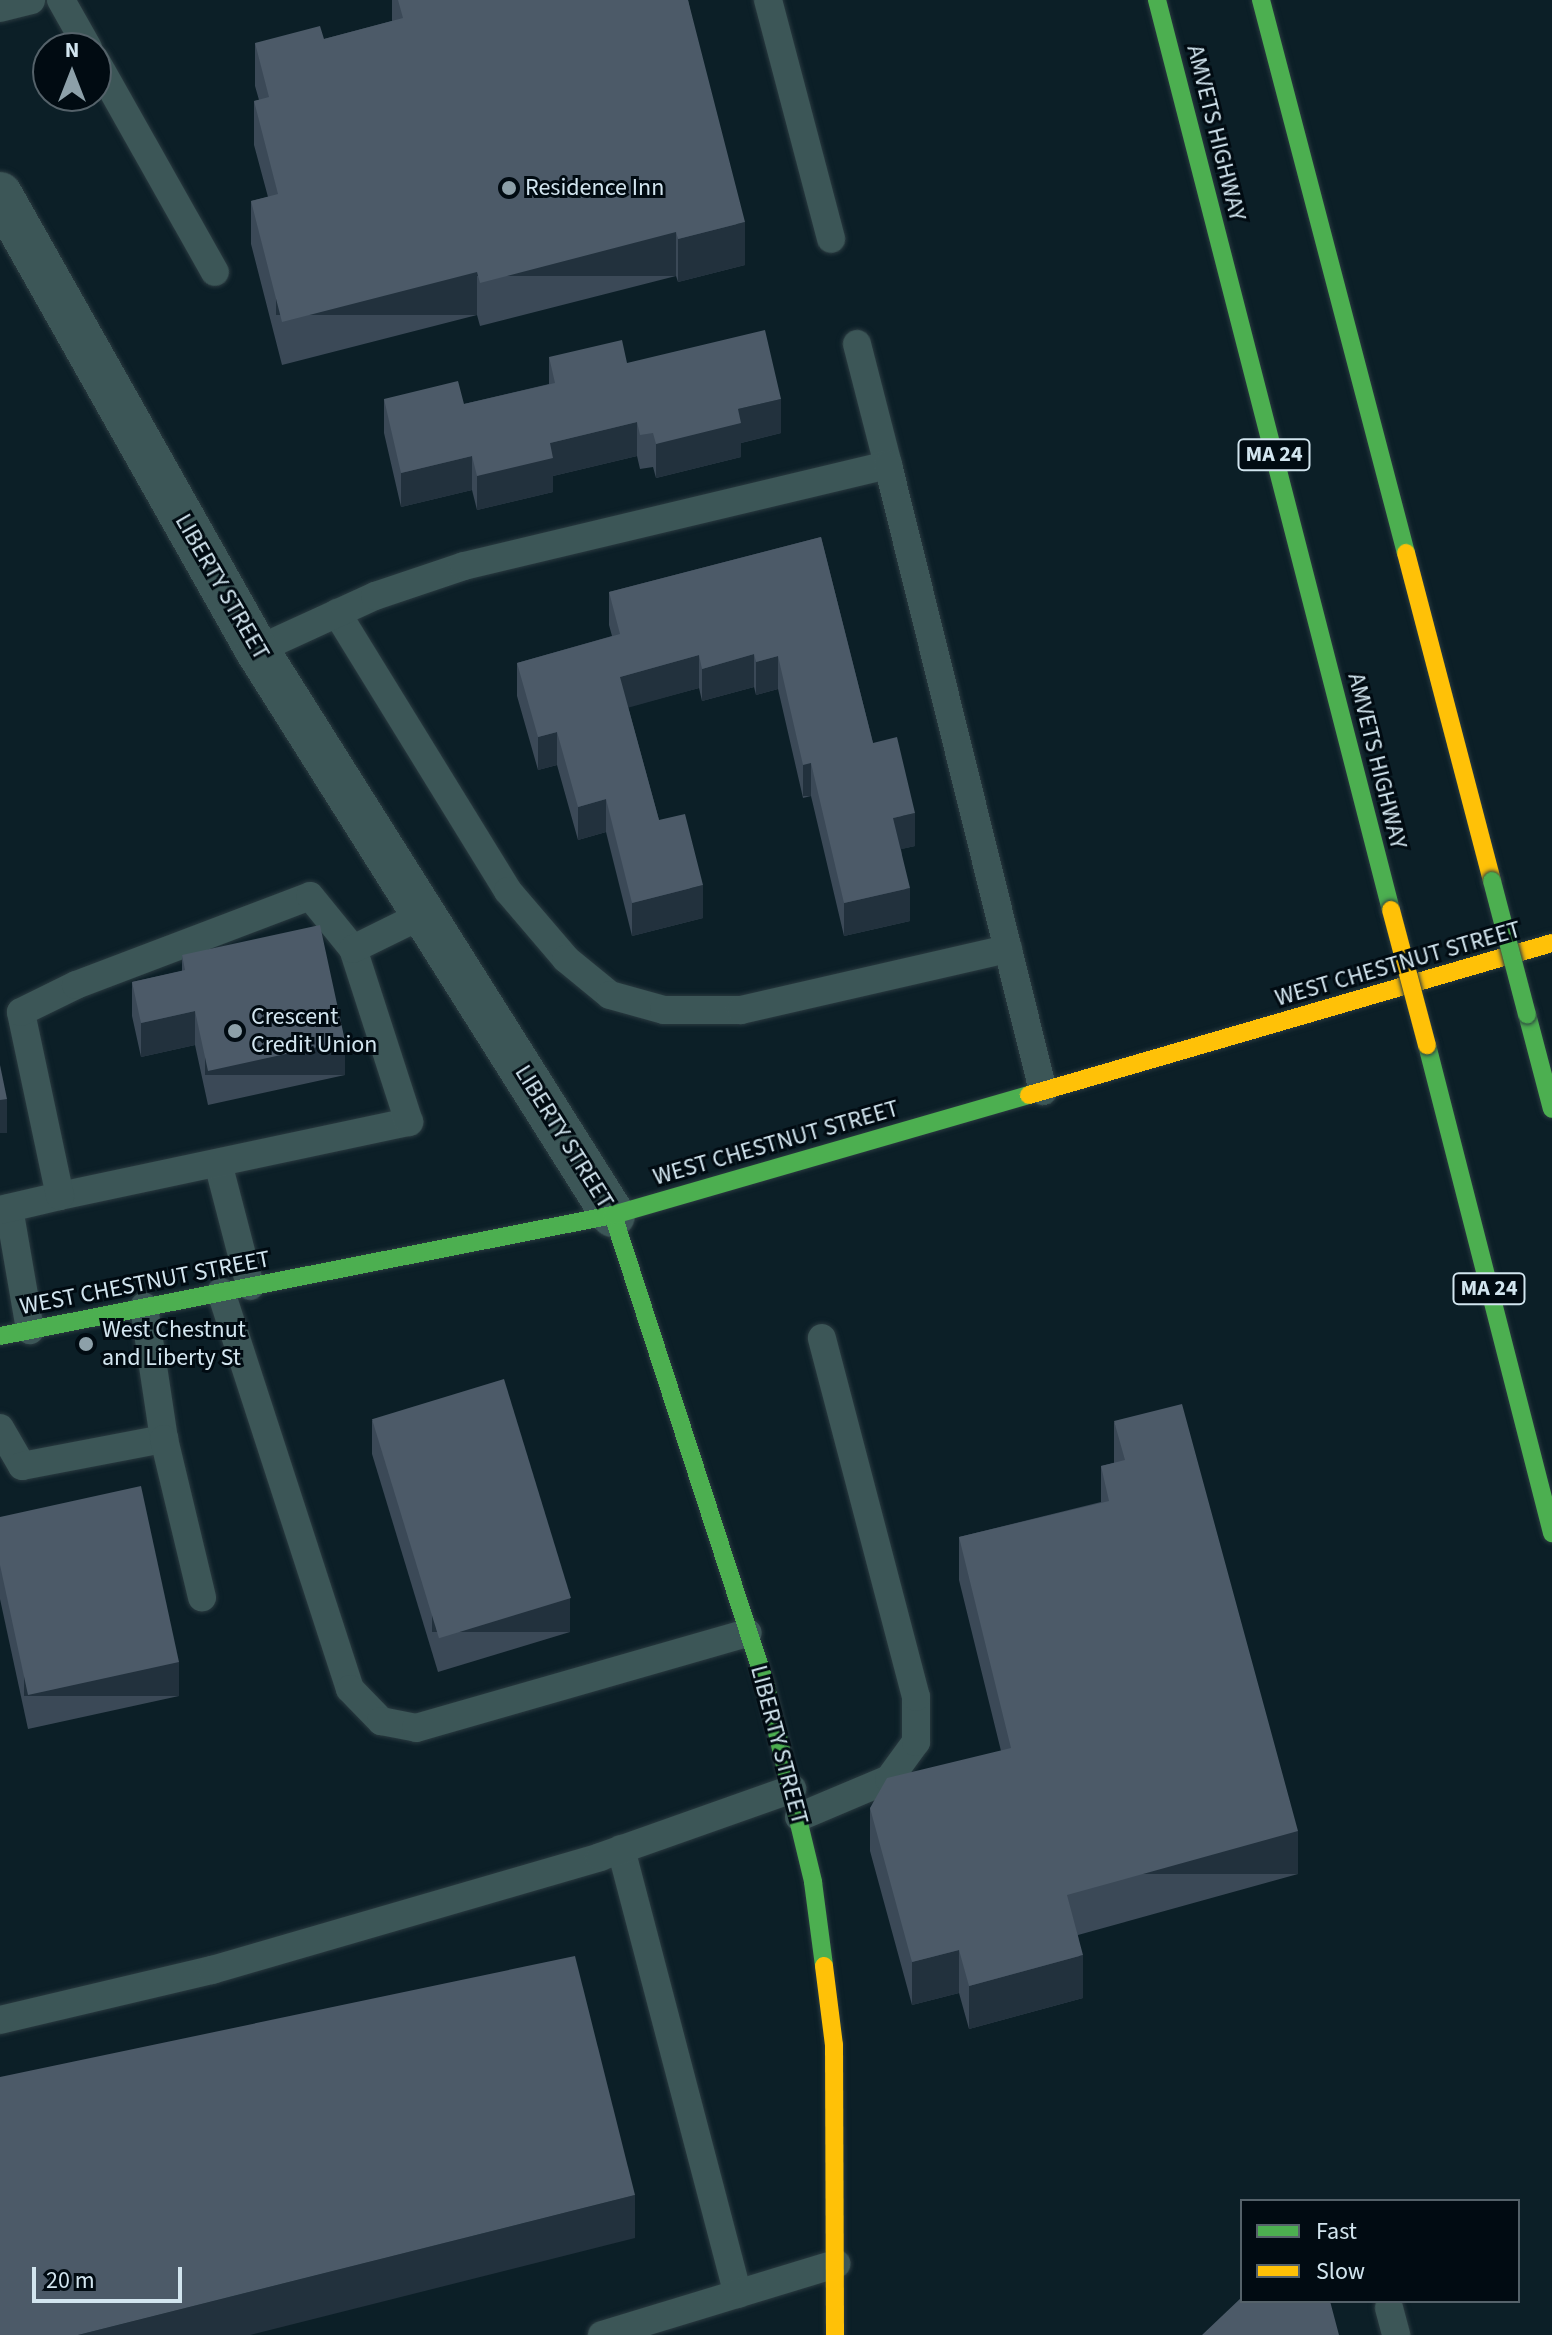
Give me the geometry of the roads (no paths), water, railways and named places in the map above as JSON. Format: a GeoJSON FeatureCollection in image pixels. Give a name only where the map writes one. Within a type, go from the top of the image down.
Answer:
{"type":"FeatureCollection","features":[{"type":"Feature","properties":{"kind":"main road","name":"AMVETS HIGHWAY"},"geometry":{"type":"LineString","coordinates":[[1157,0],[1552,1533]]}},
{"type":"Feature","properties":{"kind":"main road"},"geometry":{"type":"LineString","coordinates":[[1261,0],[1552,1109]]}},
{"type":"Feature","properties":{"kind":"main road","name":"WEST CHESTNUT STREET"},"geometry":{"type":"LineString","coordinates":[[0,1336],[613,1215],[1552,943]]}},
{"type":"Feature","properties":{"kind":"main road","name":"LIBERTY STREET"},"geometry":{"type":"LineString","coordinates":[[613,1215],[748,1633],[799,1817],[820,1923],[834,2045],[835,2335]]}},
{"type":"Feature","properties":{"kind":"street","name":"LIBERTY STREET"},"geometry":{"type":"LineString","coordinates":[[0,194],[257,650],[613,1215]]}},
{"type":"Feature","properties":{"kind":"lane"},"geometry":{"type":"LineString","coordinates":[[0,8],[31,0]]}},
{"type":"Feature","properties":{"kind":"lane"},"geometry":{"type":"LineString","coordinates":[[61,0],[79,32]]}},
{"type":"Feature","properties":{"kind":"lane"},"geometry":{"type":"LineString","coordinates":[[768,0],[831,239]]}},
{"type":"Feature","properties":{"kind":"lane"},"geometry":{"type":"LineString","coordinates":[[112,89],[215,272]]}},
{"type":"Feature","properties":{"kind":"lane"},"geometry":{"type":"LineString","coordinates":[[857,344],[1043,1091]]}},
{"type":"Feature","properties":{"kind":"lane"},"geometry":{"type":"LineString","coordinates":[[257,650],[337,613],[464,566],[888,465]]}},
{"type":"Feature","properties":{"kind":"lane"},"geometry":{"type":"LineString","coordinates":[[337,613],[508,891],[566,959],[610,995],[664,1010],[741,1010],[1008,949]]}},
{"type":"Feature","properties":{"kind":"lane"},"geometry":{"type":"LineString","coordinates":[[30,1330],[4,1209],[409,1122],[353,949],[310,896],[76,985],[21,1012],[60,1196]]}},
{"type":"Feature","properties":{"kind":"lane"},"geometry":{"type":"LineString","coordinates":[[353,949],[424,914]]}},
{"type":"Feature","properties":{"kind":"lane"},"geometry":{"type":"LineString","coordinates":[[218,1163],[250,1286]]}},
{"type":"Feature","properties":{"kind":"lane"},"geometry":{"type":"LineString","coordinates":[[221,1292],[350,1689],[381,1721],[416,1728],[748,1633]]}},
{"type":"Feature","properties":{"kind":"lane"},"geometry":{"type":"LineString","coordinates":[[144,1307],[164,1439],[202,1597]]}},
{"type":"Feature","properties":{"kind":"lane"},"geometry":{"type":"LineString","coordinates":[[799,1817],[889,1779],[916,1742],[916,1697],[822,1338]]}},
{"type":"Feature","properties":{"kind":"lane"},"geometry":{"type":"LineString","coordinates":[[0,1428],[22,1466],[164,1439]]}},
{"type":"Feature","properties":{"kind":"lane"},"geometry":{"type":"LineString","coordinates":[[0,2020],[212,1970],[621,1849],[792,1789]]}},
{"type":"Feature","properties":{"kind":"lane"},"geometry":{"type":"LineString","coordinates":[[621,1849],[738,2294]]}},
{"type":"Feature","properties":{"kind":"lane"},"geometry":{"type":"LineString","coordinates":[[602,2335],[836,2264]]}},
{"type":"Feature","properties":{"kind":"lane"},"geometry":{"type":"LineString","coordinates":[[1389,2308],[1396,2335]]}},
{"type":"Feature","properties":{"kind":"place","name":"Residence Inn"},"geometry":{"type":"Point","coordinates":[509,188]}},
{"type":"Feature","properties":{"kind":"place","name":"Crescent Credit Union"},"geometry":{"type":"Point","coordinates":[235,1031]}},
{"type":"Feature","properties":{"kind":"place","name":"West Chestnut and Liberty St"},"geometry":{"type":"Point","coordinates":[86,1344]}}]}
